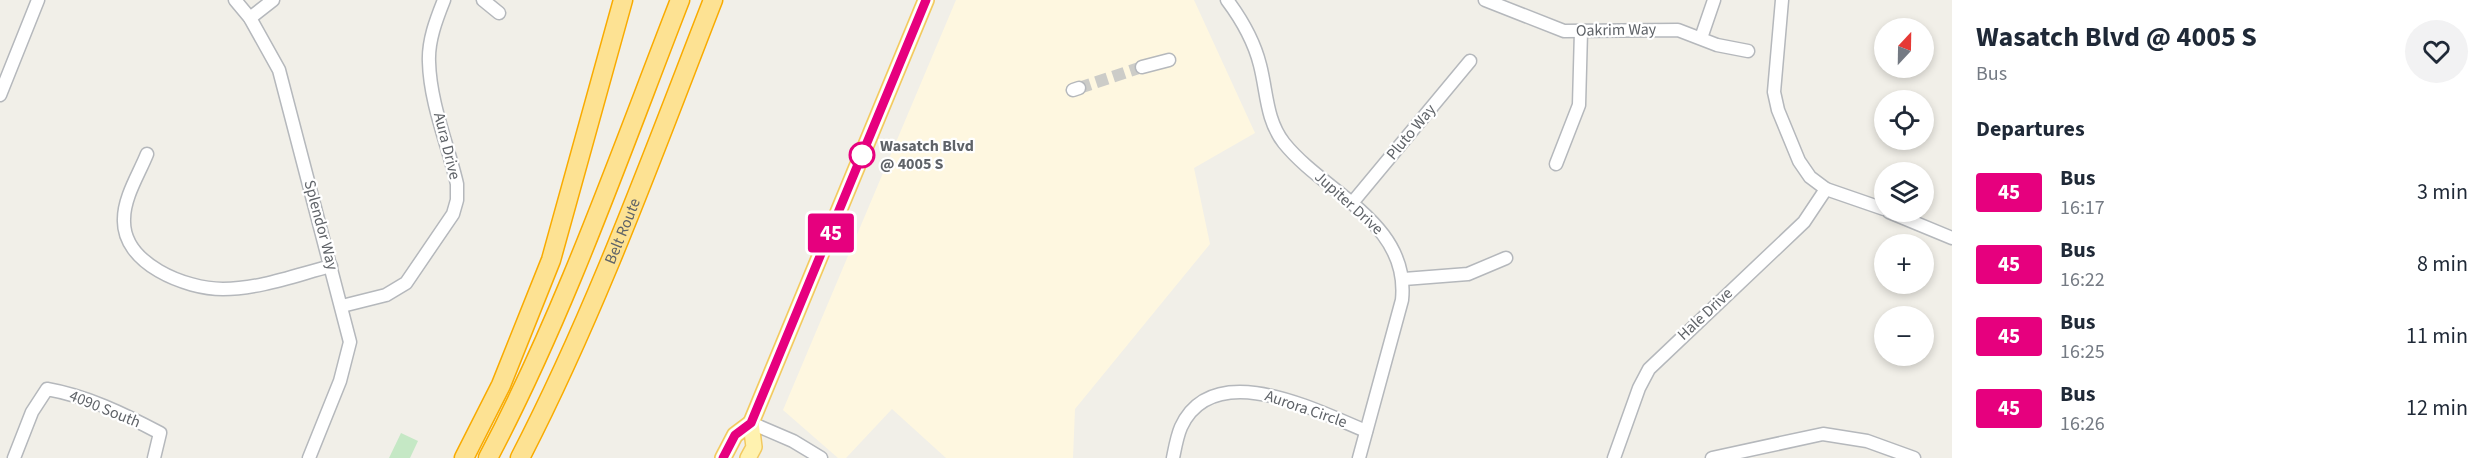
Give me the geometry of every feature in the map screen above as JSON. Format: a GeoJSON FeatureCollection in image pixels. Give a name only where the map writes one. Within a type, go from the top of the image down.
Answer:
{"type":"FeatureCollection","features":[{"type":"Feature","properties":{"kind":"highway"},"geometry":{"type":"LineString","coordinates":[[464,458],[501,385],[551,260],[623,0]]}},
{"type":"Feature","properties":{"kind":"highway","name":"Belt Route"},"geometry":{"type":"LineString","coordinates":[[488,458],[518,402],[581,254],[680,0]]}},
{"type":"Feature","properties":{"kind":"highway","name":"Belt Route"},"geometry":{"type":"LineString","coordinates":[[520,458],[547,406],[606,275],[713,0]]}},
{"type":"Feature","properties":{"kind":"main road"},"geometry":{"type":"LineString","coordinates":[[747,458],[754,447],[751,423],[926,0]]}},
{"type":"Feature","properties":{"kind":"main road"},"geometry":{"type":"LineString","coordinates":[[723,458],[735,435],[751,423]]}},
{"type":"Feature","properties":{"kind":"street"},"geometry":{"type":"LineString","coordinates":[[0,95],[38,0]]}},
{"type":"Feature","properties":{"kind":"street","name":"Splendor Way"},"geometry":{"type":"LineString","coordinates":[[235,0],[250,18],[279,70],[350,342],[347,359],[309,458]]}},
{"type":"Feature","properties":{"kind":"street"},"geometry":{"type":"LineString","coordinates":[[250,18],[273,0]]}},
{"type":"Feature","properties":{"kind":"street","name":"Aura Drive"},"geometry":{"type":"LineString","coordinates":[[342,306],[386,295],[406,283],[453,214],[457,200],[457,184],[432,86],[429,62],[434,24],[444,0]]}},
{"type":"Feature","properties":{"kind":"street"},"geometry":{"type":"LineString","coordinates":[[483,0],[498,13]]}},
{"type":"Feature","properties":{"kind":"street","name":"Jupiter Drive"},"geometry":{"type":"LineString","coordinates":[[1227,0],[1238,15],[1256,52],[1267,107],[1279,136],[1296,156],[1352,203],[1385,235],[1392,245],[1404,279],[1397,324],[1359,458]]}},
{"type":"Feature","properties":{"kind":"street","name":"Oakrim Way"},"geometry":{"type":"LineString","coordinates":[[1485,0],[1556,29],[1672,30],[1748,51]]}},
{"type":"Feature","properties":{"kind":"street"},"geometry":{"type":"LineString","coordinates":[[1701,38],[1714,0]]}},
{"type":"Feature","properties":{"kind":"street"},"geometry":{"type":"LineString","coordinates":[[1782,0],[1774,72],[1776,101],[1799,161],[1810,177],[1826,189],[1874,206]]}},
{"type":"Feature","properties":{"kind":"street"},"geometry":{"type":"LineString","coordinates":[[1556,164],[1579,105],[1581,31]]}},
{"type":"Feature","properties":{"kind":"street"},"geometry":{"type":"LineString","coordinates":[[1142,67],[1169,60]]}},
{"type":"Feature","properties":{"kind":"street","name":"Pluto Way"},"geometry":{"type":"LineString","coordinates":[[1352,203],[1470,61]]}},
{"type":"Feature","properties":{"kind":"street"},"geometry":{"type":"LineString","coordinates":[[147,154],[123,217],[127,240],[132,251],[142,262],[188,282],[221,289],[251,286],[332,266]]}},
{"type":"Feature","properties":{"kind":"street","name":"Hale Drive"},"geometry":{"type":"LineString","coordinates":[[1614,458],[1639,388],[1649,369],[1804,222],[1826,189]]}},
{"type":"Feature","properties":{"kind":"street"},"geometry":{"type":"LineString","coordinates":[[1913,222],[1952,238]]}},
{"type":"Feature","properties":{"kind":"street"},"geometry":{"type":"LineString","coordinates":[[1404,279],[1468,274],[1506,258]]}},
{"type":"Feature","properties":{"kind":"street","name":"4090 South"},"geometry":{"type":"LineString","coordinates":[[14,458],[32,412],[47,389],[70,393],[129,417],[160,433],[154,458]]}},
{"type":"Feature","properties":{"kind":"street","name":"Aurora Circle"},"geometry":{"type":"LineString","coordinates":[[1173,458],[1182,425],[1187,417],[1207,401],[1236,393],[1270,394],[1366,431]]}},
{"type":"Feature","properties":{"kind":"street"},"geometry":{"type":"LineString","coordinates":[[751,423],[793,441],[821,458]]}},
{"type":"Feature","properties":{"kind":"street"},"geometry":{"type":"LineString","coordinates":[[1712,458],[1823,434],[1855,438],[1914,458]]}},
{"type":"Feature","properties":{"kind":"shaded area"},"geometry":{"type":"Polygon","coordinates":[[[956,0],[1194,0],[1255,133],[1194,168],[1210,244],[1075,409],[1073,458],[946,458],[892,409],[846,458],[838,458],[783,410],[956,0]]]}},
{"type":"Feature","properties":{"kind":"green space"},"geometry":{"type":"Polygon","coordinates":[[[401,433],[418,441],[410,458],[389,458],[401,433]]]}},
{"type":"Feature","properties":{"kind":"tunnel"},"geometry":{"type":"LineString","coordinates":[[1079,88],[1142,67]]}},
{"type":"Feature","properties":{"kind":"bus line","name":"45"},"geometry":{"type":"LineString","coordinates":[[723,458],[735,435],[751,423],[926,0]]}},
{"type":"Feature","properties":{"kind":"place","name":"Wasatch Blvd @ 4005 S"},"geometry":{"type":"Point","coordinates":[862,155]}}]}
